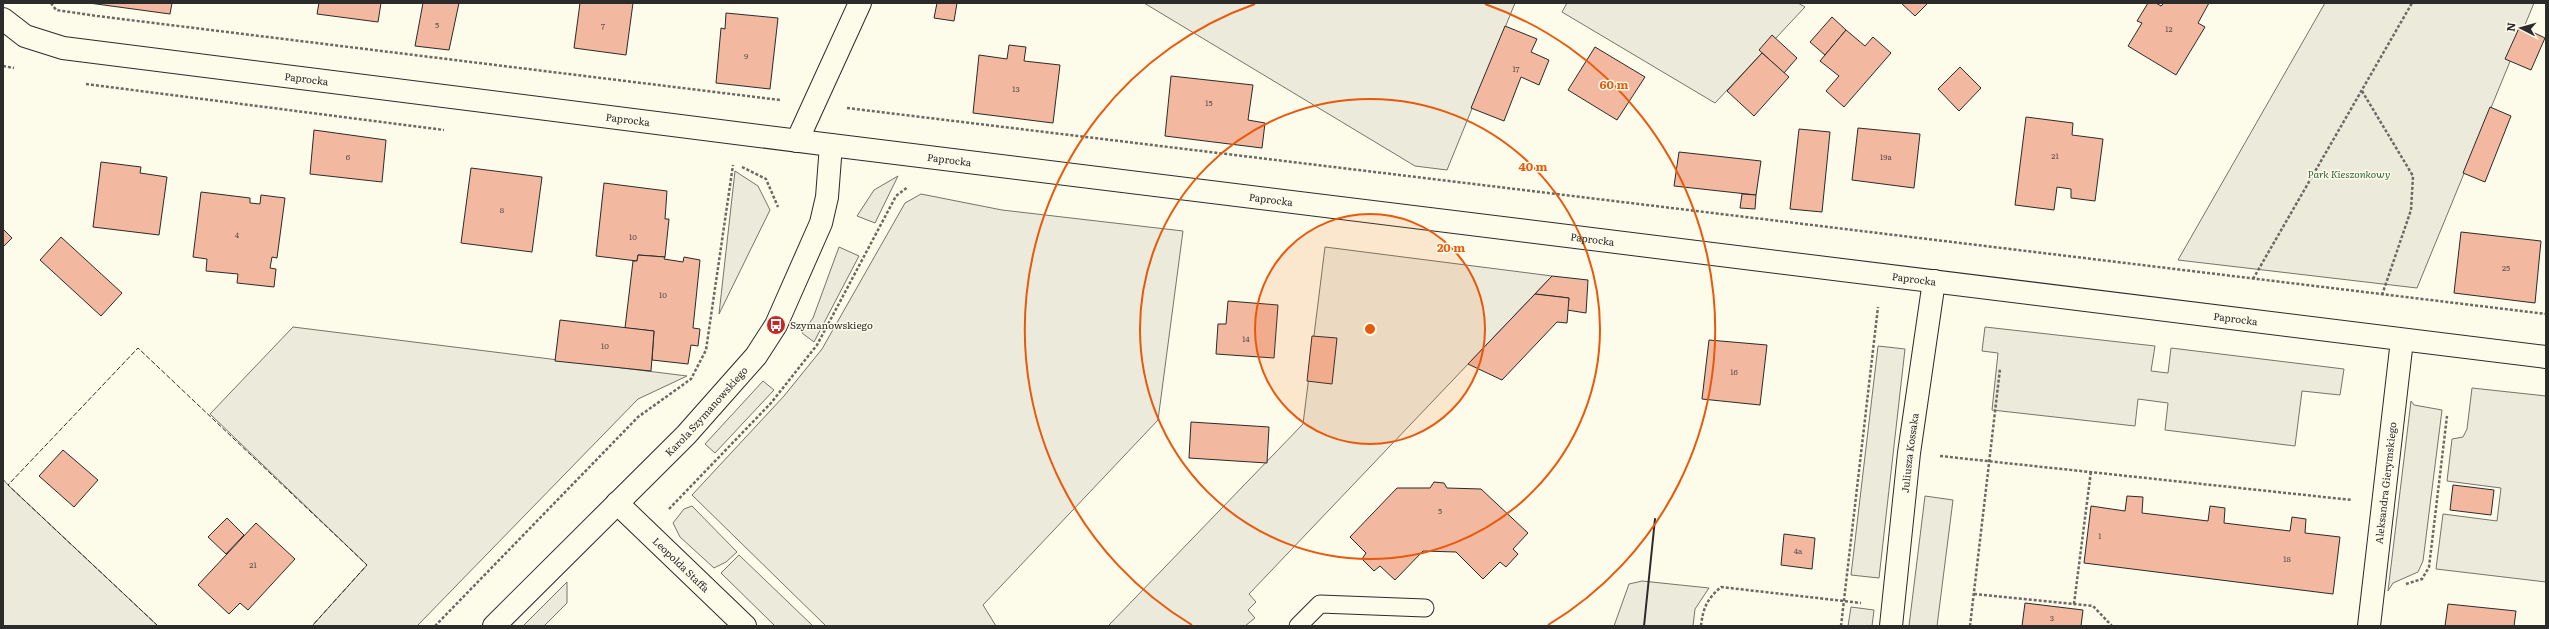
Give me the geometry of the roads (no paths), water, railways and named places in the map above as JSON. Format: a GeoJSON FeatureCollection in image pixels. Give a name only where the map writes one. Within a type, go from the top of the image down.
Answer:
{"type":"FeatureCollection","features":[{"type":"Feature","properties":{"kind":"street"},"geometry":{"type":"LineString","coordinates":[[3,8],[5,3]]}},
{"type":"Feature","properties":{"kind":"street"},"geometry":{"type":"LineString","coordinates":[[797,141],[860,3]]}},
{"type":"Feature","properties":{"kind":"street","name":"Paprocka"},"geometry":{"type":"LineString","coordinates":[[3,19],[25,36],[63,48],[797,141],[2546,357]]}},
{"type":"Feature","properties":{"kind":"street","name":"Karola Szymanowskiego"},"geometry":{"type":"LineString","coordinates":[[494,626],[686,435],[756,356],[776,325],[821,223],[827,197],[831,145]]}},
{"type":"Feature","properties":{"kind":"street","name":"Juliusza Kossaka"},"geometry":{"type":"LineString","coordinates":[[1892,617],[1909,453],[1934,281]]}},
{"type":"Feature","properties":{"kind":"street","name":"Aleksandra Gierymskiego"},"geometry":{"type":"LineString","coordinates":[[2369,626],[2402,340]]}},
{"type":"Feature","properties":{"kind":"street","name":"Leopolda Staffa"},"geometry":{"type":"LineString","coordinates":[[617,503],[745,626]]}},
{"type":"Feature","properties":{"kind":"lane"},"geometry":{"type":"LineString","coordinates":[[1298,626],[1320,604],[1425,608]]}},
{"type":"Feature","properties":{"kind":"place","name":"Szymanowskiego"},"geometry":{"type":"Point","coordinates":[776,325]}},
{"type":"Feature","properties":{"kind":"park label","name":"Park Kieszonkowy"},"geometry":{"type":"Point","coordinates":[2349,174]}}]}
